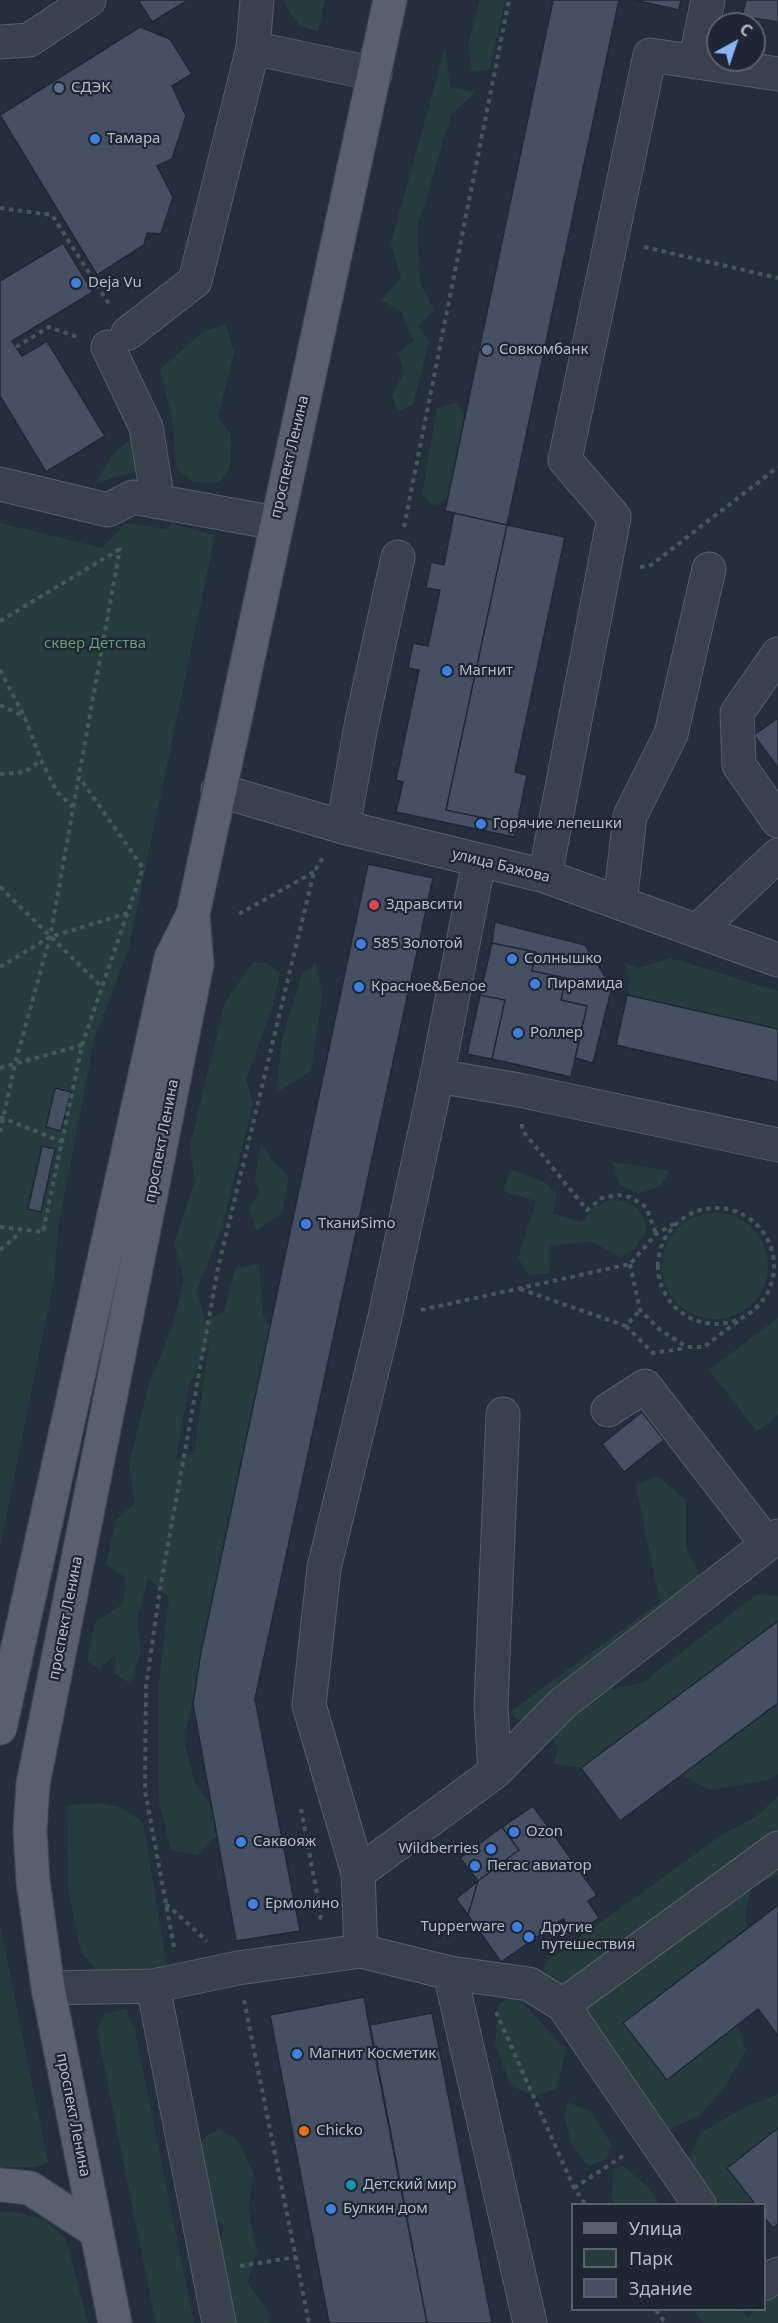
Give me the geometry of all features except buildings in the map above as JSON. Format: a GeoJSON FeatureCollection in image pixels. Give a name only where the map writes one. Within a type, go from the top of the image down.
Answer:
{"type":"FeatureCollection","features":[{"type":"Feature","properties":{"kind":"main road","name":"проспект Ленина"},"geometry":{"type":"LineString","coordinates":[[0,1728],[171,958],[193,914],[390,0]]}},
{"type":"Feature","properties":{"kind":"main road","name":"проспект Ленина"},"geometry":{"type":"LineString","coordinates":[[115,2323],[48,1988],[33,1881],[30,1830],[33,1784],[197,964],[193,914]]}},
{"type":"Feature","properties":{"kind":"main road"},"geometry":{"type":"LineString","coordinates":[[0,2185],[30,2188],[97,2232]]}},
{"type":"Feature","properties":{"kind":"street"},"geometry":{"type":"LineString","coordinates":[[0,42],[29,40],[89,0]]}},
{"type":"Feature","properties":{"kind":"street"},"geometry":{"type":"LineString","coordinates":[[158,502],[146,427],[118,340],[195,281],[253,48],[257,0]]}},
{"type":"Feature","properties":{"kind":"street"},"geometry":{"type":"LineString","coordinates":[[695,62],[708,0]]}},
{"type":"Feature","properties":{"kind":"street"},"geometry":{"type":"LineString","coordinates":[[253,48],[375,74]]}},
{"type":"Feature","properties":{"kind":"street"},"geometry":{"type":"LineString","coordinates":[[545,876],[614,517],[565,460],[650,55],[778,74]]}},
{"type":"Feature","properties":{"kind":"street"},"geometry":{"type":"LineString","coordinates":[[0,484],[108,510],[133,497],[276,523]]}},
{"type":"Feature","properties":{"kind":"street"},"geometry":{"type":"LineString","coordinates":[[343,827],[361,726],[398,557]]}},
{"type":"Feature","properties":{"kind":"street"},"geometry":{"type":"LineString","coordinates":[[620,903],[630,816],[671,734],[709,568]]}},
{"type":"Feature","properties":{"kind":"street"},"geometry":{"type":"LineString","coordinates":[[778,654],[737,713],[739,765],[778,821]]}},
{"type":"Feature","properties":{"kind":"street","name":"улица Бажова"},"geometry":{"type":"LineString","coordinates":[[218,790],[343,827],[545,876],[778,960]]}},
{"type":"Feature","properties":{"kind":"street"},"geometry":{"type":"LineString","coordinates":[[697,931],[778,855]]}},
{"type":"Feature","properties":{"kind":"street"},"geometry":{"type":"LineString","coordinates":[[361,1951],[358,1873],[309,1705],[324,1568],[385,1317],[437,1076],[479,861]]}},
{"type":"Feature","properties":{"kind":"street"},"geometry":{"type":"LineString","coordinates":[[437,1076],[519,1090],[778,1145]]}},
{"type":"Feature","properties":{"kind":"street"},"geometry":{"type":"LineString","coordinates":[[358,1873],[495,1772],[564,1703],[772,1540],[645,1386],[608,1410]]}},
{"type":"Feature","properties":{"kind":"street"},"geometry":{"type":"LineString","coordinates":[[495,1772],[491,1706],[503,1414]]}},
{"type":"Feature","properties":{"kind":"street"},"geometry":{"type":"LineString","coordinates":[[563,2005],[778,1848]]}},
{"type":"Feature","properties":{"kind":"street"},"geometry":{"type":"LineString","coordinates":[[48,1988],[166,1983],[237,1968],[361,1951],[466,1975],[529,1984],[563,2005],[698,2203]]}},
{"type":"Feature","properties":{"kind":"street"},"geometry":{"type":"LineString","coordinates":[[466,1975],[530,2323]]}},
{"type":"Feature","properties":{"kind":"street"},"geometry":{"type":"LineString","coordinates":[[166,1983],[219,2323]]}},
{"type":"Feature","properties":{"kind":"street"},"geometry":{"type":"LineString","coordinates":[[766,2283],[778,2274]]}},
{"type":"Feature","properties":{"kind":"path"},"geometry":{"type":"LineString","coordinates":[[398,557],[509,0]]}},
{"type":"Feature","properties":{"kind":"path"},"geometry":{"type":"LineString","coordinates":[[0,208],[52,215],[118,340]]}},
{"type":"Feature","properties":{"kind":"path"},"geometry":{"type":"LineString","coordinates":[[612,240],[778,278]]}},
{"type":"Feature","properties":{"kind":"path"},"geometry":{"type":"LineString","coordinates":[[16,347],[49,327],[118,340]]}},
{"type":"Feature","properties":{"kind":"path"},"geometry":{"type":"LineString","coordinates":[[604,576],[651,565],[778,467]]}},
{"type":"Feature","properties":{"kind":"path"},"geometry":{"type":"LineString","coordinates":[[0,621],[120,548],[50,937],[15,1064],[0,1132]]}},
{"type":"Feature","properties":{"kind":"path"},"geometry":{"type":"LineString","coordinates":[[0,670],[25,718],[41,760],[57,792],[73,807]]}},
{"type":"Feature","properties":{"kind":"path"},"geometry":{"type":"LineString","coordinates":[[0,705],[25,718]]}},
{"type":"Feature","properties":{"kind":"path"},"geometry":{"type":"LineString","coordinates":[[0,774],[25,772],[41,760]]}},
{"type":"Feature","properties":{"kind":"path"},"geometry":{"type":"LineString","coordinates":[[0,1227],[43,1232],[82,1045],[143,868],[79,776]]}},
{"type":"Feature","properties":{"kind":"path"},"geometry":{"type":"LineString","coordinates":[[166,1983],[166,1904],[145,1791],[146,1687],[152,1644],[218,1268],[314,872],[343,827]]}},
{"type":"Feature","properties":{"kind":"path"},"geometry":{"type":"LineString","coordinates":[[238,914],[314,872]]}},
{"type":"Feature","properties":{"kind":"path"},"geometry":{"type":"LineString","coordinates":[[0,887],[102,987]]}},
{"type":"Feature","properties":{"kind":"path"},"geometry":{"type":"LineString","coordinates":[[0,967],[50,937],[128,913]]}},
{"type":"Feature","properties":{"kind":"path"},"geometry":{"type":"LineString","coordinates":[[0,1068],[82,1045]]}},
{"type":"Feature","properties":{"kind":"path"},"geometry":{"type":"LineString","coordinates":[[519,1090],[522,1130],[587,1210],[602,1198],[618,1195],[630,1197],[646,1207],[656,1234]]}},
{"type":"Feature","properties":{"kind":"path"},"geometry":{"type":"LineString","coordinates":[[2,1118],[63,1143]]}},
{"type":"Feature","properties":{"kind":"path"},"geometry":{"type":"LineString","coordinates":[[385,1317],[630,1264],[656,1234],[690,1214],[706,1209],[723,1208],[753,1221],[764,1233],[771,1248],[774,1264],[772,1281],[766,1296],[755,1309],[704,1347],[687,1347],[653,1353],[626,1326],[519,1289]]}},
{"type":"Feature","properties":{"kind":"path"},"geometry":{"type":"LineString","coordinates":[[676,1223],[666,1236],[659,1251],[657,1268],[668,1299],[679,1311],[693,1320],[709,1324],[726,1324],[741,1319]]}},
{"type":"Feature","properties":{"kind":"path"},"geometry":{"type":"LineString","coordinates":[[0,1250],[22,1231]]}},
{"type":"Feature","properties":{"kind":"path"},"geometry":{"type":"LineString","coordinates":[[630,1264],[640,1310],[660,1330],[687,1347]]}},
{"type":"Feature","properties":{"kind":"path"},"geometry":{"type":"LineString","coordinates":[[772,1281],[778,1277]]}},
{"type":"Feature","properties":{"kind":"path"},"geometry":{"type":"LineString","coordinates":[[626,1326],[640,1310]]}},
{"type":"Feature","properties":{"kind":"path"},"geometry":{"type":"LineString","coordinates":[[166,1904],[237,1968],[309,2323]]}},
{"type":"Feature","properties":{"kind":"path"},"geometry":{"type":"LineString","coordinates":[[466,1975],[584,2203]]}},
{"type":"Feature","properties":{"kind":"path"},"geometry":{"type":"LineString","coordinates":[[574,2188],[652,2136]]}},
{"type":"Feature","properties":{"kind":"path"},"geometry":{"type":"LineString","coordinates":[[246,2265],[296,2257]]}},
{"type":"Feature","properties":{"kind":"green space"},"geometry":{"type":"Polygon","coordinates":[[[282,0],[325,0],[318,31],[301,27],[282,0]]]}},
{"type":"Feature","properties":{"kind":"green space"},"geometry":{"type":"Polygon","coordinates":[[[480,0],[505,0],[490,69],[472,72],[468,45],[480,0]]]}},
{"type":"Feature","properties":{"kind":"green space"},"geometry":{"type":"Polygon","coordinates":[[[445,48],[450,87],[475,92],[451,115],[417,229],[420,283],[434,310],[418,326],[429,340],[413,405],[398,411],[392,396],[404,372],[398,353],[414,341],[401,311],[381,300],[401,278],[391,243],[445,48]]]}},
{"type":"Feature","properties":{"kind":"green space"},"geometry":{"type":"Polygon","coordinates":[[[226,324],[234,352],[218,416],[231,435],[230,467],[219,483],[192,482],[177,469],[172,419],[160,369],[203,332],[226,324]]]}},
{"type":"Feature","properties":{"kind":"green space"},"geometry":{"type":"Polygon","coordinates":[[[457,402],[464,417],[448,497],[435,506],[422,496],[437,408],[457,402]]]}},
{"type":"Feature","properties":{"kind":"green space"},"geometry":{"type":"Polygon","coordinates":[[[132,438],[137,471],[96,483],[111,456],[132,438]]]}},
{"type":"Feature","properties":{"kind":"green space","name":"сквер Детства"},"geometry":{"type":"Polygon","coordinates":[[[0,523],[102,548],[126,523],[166,529],[172,524],[215,535],[128,951],[94,1040],[58,1229],[54,1280],[0,1548],[0,523]]]}},
{"type":"Feature","properties":{"kind":"green space"},"geometry":{"type":"Polygon","coordinates":[[[670,958],[778,991],[778,1029],[627,995],[629,980],[625,962],[639,968],[670,958]]]}},
{"type":"Feature","properties":{"kind":"green space"},"geometry":{"type":"Polygon","coordinates":[[[253,963],[265,963],[280,972],[272,1008],[246,1080],[253,1104],[222,1227],[197,1290],[205,1321],[224,1312],[235,1269],[259,1263],[263,1316],[270,1327],[184,1742],[195,1783],[212,1806],[217,1835],[197,1855],[171,1850],[159,1801],[158,1690],[169,1598],[148,1578],[137,1622],[141,1651],[131,1684],[114,1673],[116,1654],[99,1669],[87,1661],[95,1622],[123,1604],[126,1578],[106,1564],[116,1520],[135,1503],[129,1465],[149,1383],[173,1325],[184,1280],[174,1243],[195,1181],[190,1146],[225,1002],[253,963]],[[209,1345],[189,1385],[176,1460],[194,1453],[209,1345]]]}},
{"type":"Feature","properties":{"kind":"green space"},"geometry":{"type":"Polygon","coordinates":[[[316,963],[322,997],[311,1071],[276,1093],[282,1039],[302,974],[316,963]]]}},
{"type":"Feature","properties":{"kind":"green space"},"geometry":{"type":"Polygon","coordinates":[[[261,1144],[275,1164],[289,1176],[282,1213],[256,1231],[249,1207],[260,1193],[255,1178],[261,1144]]]}},
{"type":"Feature","properties":{"kind":"green space"},"geometry":{"type":"Polygon","coordinates":[[[613,1162],[670,1171],[659,1187],[637,1194],[619,1184],[613,1162]]]}},
{"type":"Feature","properties":{"kind":"green space"},"geometry":{"type":"Polygon","coordinates":[[[511,1169],[546,1183],[557,1195],[553,1214],[582,1222],[593,1208],[608,1200],[622,1201],[636,1207],[643,1216],[647,1231],[633,1250],[620,1257],[591,1241],[550,1246],[549,1273],[529,1275],[518,1258],[536,1201],[503,1191],[511,1169]]]}},
{"type":"Feature","properties":{"kind":"green space"},"geometry":{"type":"Polygon","coordinates":[[[715,1213],[735,1217],[752,1229],[764,1246],[768,1266],[764,1286],[752,1303],[735,1315],[715,1319],[695,1315],[678,1303],[666,1286],[662,1266],[666,1246],[678,1229],[695,1217],[715,1213]]]}},
{"type":"Feature","properties":{"kind":"green space"},"geometry":{"type":"Polygon","coordinates":[[[778,1318],[778,1415],[757,1432],[709,1370],[778,1318]]]}},
{"type":"Feature","properties":{"kind":"green space"},"geometry":{"type":"Polygon","coordinates":[[[657,1476],[686,1500],[686,1547],[701,1580],[610,1654],[613,1689],[642,1683],[757,1594],[778,1596],[778,1621],[581,1768],[554,1764],[558,1748],[543,1724],[516,1719],[510,1712],[660,1602],[636,1485],[657,1476]]]}},
{"type":"Feature","properties":{"kind":"green space"},"geometry":{"type":"Polygon","coordinates":[[[778,1703],[778,1774],[768,1780],[710,1790],[681,1775],[778,1703]]]}},
{"type":"Feature","properties":{"kind":"green space"},"geometry":{"type":"Polygon","coordinates":[[[778,1796],[778,1875],[752,1886],[745,1914],[747,1928],[623,2023],[667,2080],[738,2025],[746,2051],[724,2088],[700,2115],[662,2133],[541,1976],[546,1962],[723,1834],[756,1817],[778,1796]]]}},
{"type":"Feature","properties":{"kind":"green space"},"geometry":{"type":"Polygon","coordinates":[[[101,1803],[122,1808],[143,1823],[167,1968],[126,1973],[97,1972],[81,1951],[68,1890],[67,1805],[101,1803]]]}},
{"type":"Feature","properties":{"kind":"green space"},"geometry":{"type":"Polygon","coordinates":[[[0,1924],[48,2162],[36,2167],[0,2167],[0,1924]]]}},
{"type":"Feature","properties":{"kind":"green space"},"geometry":{"type":"Polygon","coordinates":[[[515,1994],[566,2050],[557,2088],[536,2096],[511,2086],[495,2045],[499,2004],[515,1994]]]}},
{"type":"Feature","properties":{"kind":"green space"},"geometry":{"type":"Polygon","coordinates":[[[126,2009],[135,2030],[194,2323],[156,2323],[97,2030],[104,2014],[126,2009]]]}},
{"type":"Feature","properties":{"kind":"green space"},"geometry":{"type":"Polygon","coordinates":[[[778,2094],[778,2128],[727,2168],[753,2202],[717,2203],[688,2160],[701,2133],[745,2107],[778,2094]]]}},
{"type":"Feature","properties":{"kind":"green space"},"geometry":{"type":"Polygon","coordinates":[[[567,2102],[590,2111],[612,2145],[606,2159],[588,2166],[571,2143],[565,2119],[567,2102]]]}},
{"type":"Feature","properties":{"kind":"green space"},"geometry":{"type":"Polygon","coordinates":[[[219,2129],[238,2141],[254,2174],[248,2209],[257,2251],[247,2283],[268,2311],[270,2323],[237,2323],[219,2258],[223,2226],[213,2218],[197,2164],[203,2138],[219,2129]]]}},
{"type":"Feature","properties":{"kind":"green space"},"geometry":{"type":"Polygon","coordinates":[[[623,2166],[648,2187],[658,2203],[615,2203],[612,2200],[613,2169],[623,2166]]]}},
{"type":"Feature","properties":{"kind":"green space"},"geometry":{"type":"Polygon","coordinates":[[[0,2212],[15,2212],[45,2220],[66,2239],[88,2323],[0,2323],[0,2212]]]}},
{"type":"Feature","properties":{"kind":"green space"},"geometry":{"type":"Polygon","coordinates":[[[778,2294],[778,2323],[704,2323],[694,2311],[741,2311],[747,2317],[756,2311],[766,2311],[766,2303],[778,2294]]]}},
{"type":"Feature","properties":{"kind":"place","name":"СДЭК"},"geometry":{"type":"Point","coordinates":[59,88]}},
{"type":"Feature","properties":{"kind":"place","name":"Тамара"},"geometry":{"type":"Point","coordinates":[95,139]}},
{"type":"Feature","properties":{"kind":"place","name":"Deja Vu"},"geometry":{"type":"Point","coordinates":[76,283]}},
{"type":"Feature","properties":{"kind":"place","name":"Совкомбанк"},"geometry":{"type":"Point","coordinates":[487,350]}},
{"type":"Feature","properties":{"kind":"place","name":"Магнит"},"geometry":{"type":"Point","coordinates":[447,671]}},
{"type":"Feature","properties":{"kind":"place","name":"Горячие лепешки"},"geometry":{"type":"Point","coordinates":[481,824]}},
{"type":"Feature","properties":{"kind":"place","name":"Здравсити"},"geometry":{"type":"Point","coordinates":[374,905]}},
{"type":"Feature","properties":{"kind":"place","name":"585 Золотой"},"geometry":{"type":"Point","coordinates":[361,944]}},
{"type":"Feature","properties":{"kind":"place","name":"Солнышко"},"geometry":{"type":"Point","coordinates":[512,959]}},
{"type":"Feature","properties":{"kind":"place","name":"Пирамида"},"geometry":{"type":"Point","coordinates":[535,984]}},
{"type":"Feature","properties":{"kind":"place","name":"Красное&Белое"},"geometry":{"type":"Point","coordinates":[359,987]}},
{"type":"Feature","properties":{"kind":"place","name":"Роллер"},"geometry":{"type":"Point","coordinates":[518,1033]}},
{"type":"Feature","properties":{"kind":"place","name":"ТканиSimo"},"geometry":{"type":"Point","coordinates":[306,1224]}},
{"type":"Feature","properties":{"kind":"place","name":"Ozon"},"geometry":{"type":"Point","coordinates":[514,1832]}},
{"type":"Feature","properties":{"kind":"place","name":"Саквояж"},"geometry":{"type":"Point","coordinates":[241,1842]}},
{"type":"Feature","properties":{"kind":"place","name":"Wildberries"},"geometry":{"type":"Point","coordinates":[491,1849]}},
{"type":"Feature","properties":{"kind":"place","name":"Пегас авиатор"},"geometry":{"type":"Point","coordinates":[475,1866]}},
{"type":"Feature","properties":{"kind":"place","name":"Ермолино"},"geometry":{"type":"Point","coordinates":[253,1904]}},
{"type":"Feature","properties":{"kind":"place","name":"Tupperware"},"geometry":{"type":"Point","coordinates":[517,1927]}},
{"type":"Feature","properties":{"kind":"place","name":"Другие путешествия"},"geometry":{"type":"Point","coordinates":[529,1937]}},
{"type":"Feature","properties":{"kind":"place","name":"Магнит Косметик"},"geometry":{"type":"Point","coordinates":[297,2054]}},
{"type":"Feature","properties":{"kind":"place","name":"Chicko"},"geometry":{"type":"Point","coordinates":[304,2131]}},
{"type":"Feature","properties":{"kind":"place","name":"Детский мир"},"geometry":{"type":"Point","coordinates":[351,2185]}},
{"type":"Feature","properties":{"kind":"place","name":"Булкин дом"},"geometry":{"type":"Point","coordinates":[331,2209]}}]}
